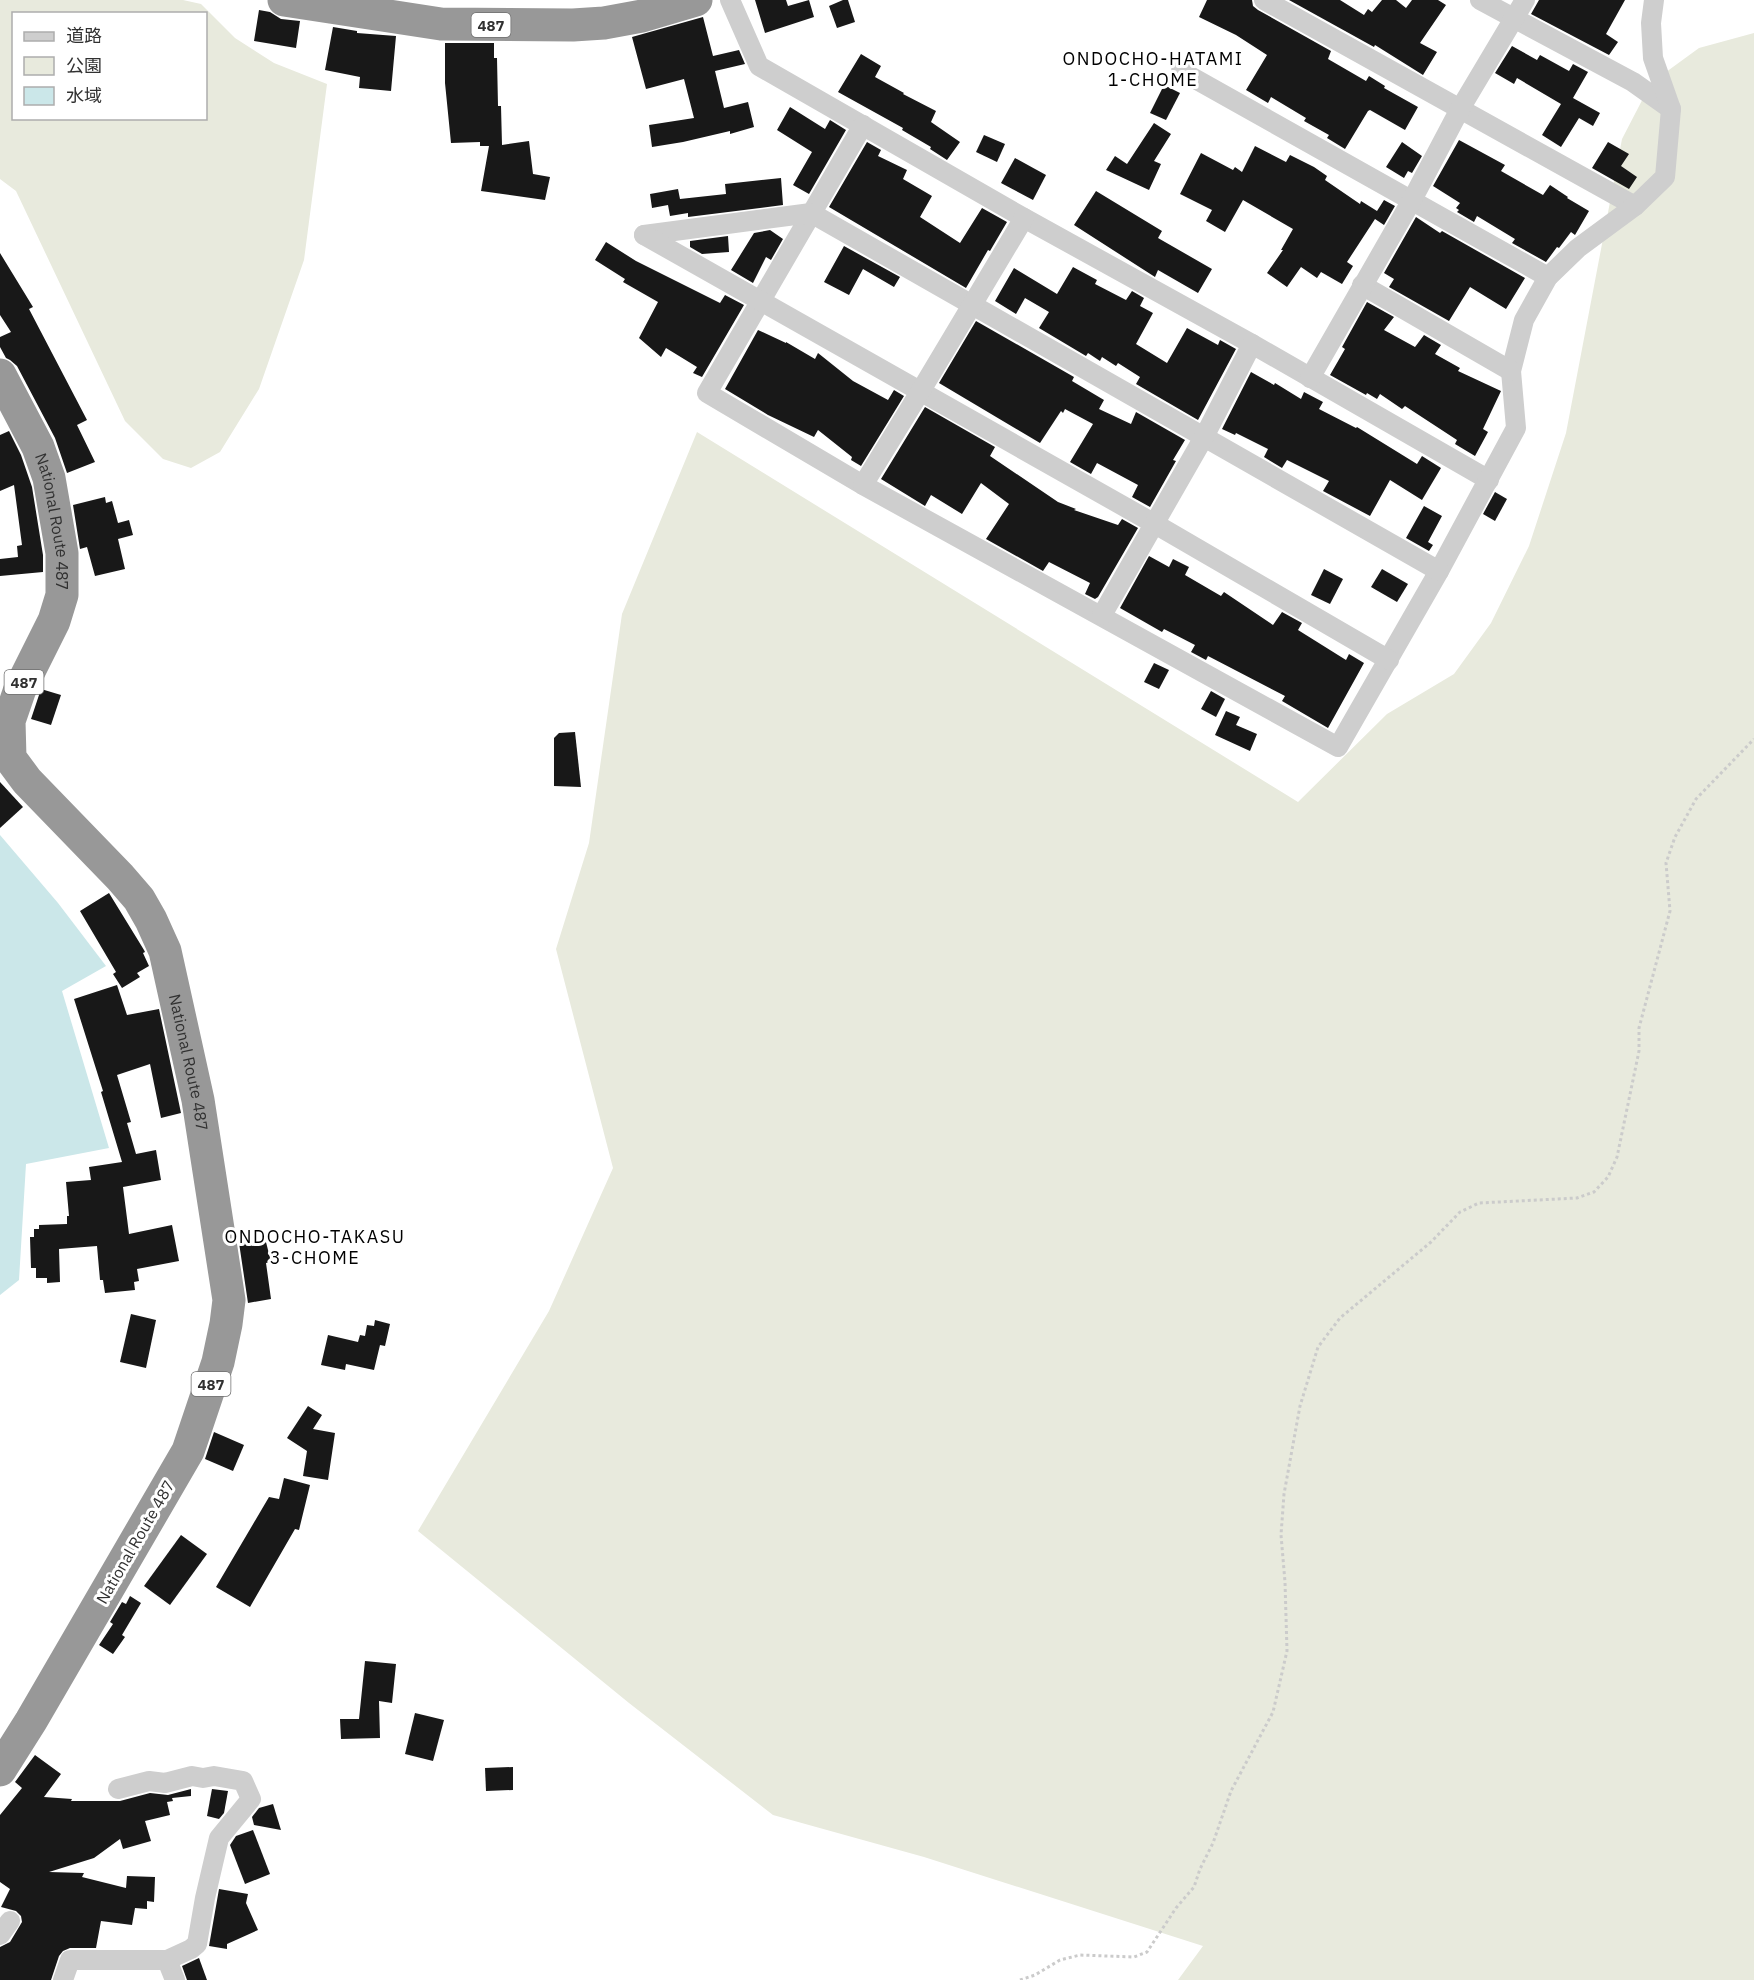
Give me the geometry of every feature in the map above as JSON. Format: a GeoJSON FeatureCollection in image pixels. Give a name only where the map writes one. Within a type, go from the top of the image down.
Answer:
{"type":"FeatureCollection","features":[{"type":"Feature","properties":{"kind":"highway","name":"487"},"geometry":{"type":"LineString","coordinates":[[284,0],[441,24],[513,25],[604,23],[642,16],[696,0]]}},
{"type":"Feature","properties":{"kind":"highway","name":"National Route 487"},"geometry":{"type":"LineString","coordinates":[[0,375],[38,447],[49,478],[62,553],[62,596],[54,621],[20,689],[9,722],[10,758],[27,781],[139,899],[165,951],[198,1100],[229,1300],[218,1362],[188,1451],[31,1721],[0,1770]]}},
{"type":"Feature","properties":{"kind":"street"},"geometry":{"type":"LineString","coordinates":[[730,0],[759,66],[1489,480]]}},
{"type":"Feature","properties":{"kind":"street"},"geometry":{"type":"LineString","coordinates":[[1264,0],[1635,206]]}},
{"type":"Feature","properties":{"kind":"street"},"geometry":{"type":"LineString","coordinates":[[1480,0],[1633,82],[1671,109]]}},
{"type":"Feature","properties":{"kind":"street"},"geometry":{"type":"LineString","coordinates":[[1310,378],[1412,200],[1460,110],[1525,0]]}},
{"type":"Feature","properties":{"kind":"street"},"geometry":{"type":"LineString","coordinates":[[863,125],[707,393],[863,485],[1338,747],[1439,571],[1516,428],[1511,371],[1524,320],[1548,277],[1578,248],[1635,206],[1665,177],[1671,109],[1653,58],[1651,23],[1654,0]]}},
{"type":"Feature","properties":{"kind":"street"},"geometry":{"type":"LineString","coordinates":[[1181,71],[1548,277]]}},
{"type":"Feature","properties":{"kind":"street"},"geometry":{"type":"LineString","coordinates":[[1389,660],[1155,524],[644,236],[811,213],[1439,571]]}},
{"type":"Feature","properties":{"kind":"street"},"geometry":{"type":"LineString","coordinates":[[863,485],[1024,218]]}},
{"type":"Feature","properties":{"kind":"street"},"geometry":{"type":"LineString","coordinates":[[1362,285],[1511,371]]}},
{"type":"Feature","properties":{"kind":"street"},"geometry":{"type":"LineString","coordinates":[[1102,615],[1204,437],[1252,344]]}},
{"type":"Feature","properties":{"kind":"street"},"geometry":{"type":"LineString","coordinates":[[63,1980],[70,1960],[167,1960],[197,1944],[219,1838],[251,1799],[243,1781],[214,1776],[203,1778],[192,1776],[165,1783],[149,1781],[118,1789]]}},
{"type":"Feature","properties":{"kind":"street"},"geometry":{"type":"LineString","coordinates":[[167,1960],[175,1980]]}},
{"type":"Feature","properties":{"kind":"path"},"geometry":{"type":"LineString","coordinates":[[1020,1980],[1035,1976],[1060,1960],[1080,1955],[1134,1957],[1146,1952],[1176,1908],[1194,1887],[1213,1843],[1231,1791],[1273,1712],[1285,1661],[1287,1650],[1285,1582],[1281,1535],[1284,1494],[1300,1406],[1318,1347],[1340,1318],[1431,1242],[1460,1212],[1479,1203],[1577,1198],[1594,1192],[1608,1178],[1617,1157],[1639,1051],[1639,1028],[1670,911],[1666,863],[1675,837],[1696,799],[1754,739]]}},
{"type":"Feature","properties":{"kind":"green space"},"geometry":{"type":"Polygon","coordinates":[[[0,0],[183,0],[201,4],[235,38],[274,63],[327,84],[304,260],[259,389],[220,452],[191,468],[163,459],[125,421],[16,191],[0,179],[0,0]]]}},
{"type":"Feature","properties":{"kind":"green space"},"geometry":{"type":"Polygon","coordinates":[[[1754,33],[1754,1980],[1178,1980],[1203,1946],[924,1857],[773,1815],[629,1703],[418,1531],[549,1311],[613,1168],[556,949],[589,843],[622,614],[697,432],[1298,802],[1387,714],[1454,674],[1491,623],[1529,546],[1566,433],[1622,139],[1651,83],[1699,48],[1754,33]]]}},
{"type":"Feature","properties":{"kind":"water"},"geometry":{"type":"Polygon","coordinates":[[[0,835],[58,903],[106,966],[62,991],[109,1148],[26,1164],[19,1280],[0,1295],[0,835]]]}},
{"type":"Feature","properties":{"kind":"building"},"geometry":{"type":"Polygon","coordinates":[[[755,0],[786,0],[788,6],[809,0],[814,17],[765,33],[755,0]]]}},
{"type":"Feature","properties":{"kind":"building"},"geometry":{"type":"Polygon","coordinates":[[[848,0],[855,22],[837,28],[829,6],[848,0]]]}},
{"type":"Feature","properties":{"kind":"building"},"geometry":{"type":"Polygon","coordinates":[[[1207,0],[1252,0],[1253,6],[1258,10],[1331,51],[1328,59],[1366,81],[1369,76],[1385,86],[1384,88],[1418,107],[1405,130],[1370,110],[1345,149],[1327,138],[1329,135],[1304,121],[1306,118],[1271,97],[1268,103],[1246,90],[1267,55],[1236,35],[1199,17],[1207,0]]]}},
{"type":"Feature","properties":{"kind":"building"},"geometry":{"type":"Polygon","coordinates":[[[1289,0],[1340,0],[1364,15],[1368,9],[1372,12],[1382,0],[1396,0],[1406,8],[1412,0],[1438,0],[1446,5],[1420,43],[1437,52],[1423,75],[1375,45],[1374,47],[1289,0]]]}},
{"type":"Feature","properties":{"kind":"building"},"geometry":{"type":"Polygon","coordinates":[[[1539,0],[1625,0],[1606,34],[1618,42],[1609,55],[1531,14],[1539,0]]]}},
{"type":"Feature","properties":{"kind":"building"},"geometry":{"type":"Polygon","coordinates":[[[259,10],[270,12],[281,19],[300,21],[296,48],[254,41],[259,10]]]}},
{"type":"Feature","properties":{"kind":"building"},"geometry":{"type":"Polygon","coordinates":[[[703,17],[713,56],[739,50],[745,64],[715,71],[724,108],[748,102],[754,127],[730,134],[730,131],[652,147],[649,125],[694,118],[684,79],[646,89],[632,37],[703,17]]]}},
{"type":"Feature","properties":{"kind":"building"},"geometry":{"type":"Polygon","coordinates":[[[333,27],[357,31],[357,33],[396,36],[391,91],[359,88],[360,77],[325,70],[333,27]]]}},
{"type":"Feature","properties":{"kind":"building"},"geometry":{"type":"Polygon","coordinates":[[[445,43],[494,43],[494,58],[497,58],[498,106],[501,106],[502,145],[529,141],[533,174],[550,177],[545,200],[481,191],[489,146],[480,146],[480,142],[451,143],[445,83],[445,43]]]}},
{"type":"Feature","properties":{"kind":"building"},"geometry":{"type":"Polygon","coordinates":[[[1512,46],[1537,60],[1540,55],[1569,71],[1573,64],[1588,72],[1573,98],[1600,113],[1593,126],[1579,118],[1561,147],[1542,135],[1561,104],[1517,78],[1514,84],[1495,73],[1512,46]]]}},
{"type":"Feature","properties":{"kind":"building"},"geometry":{"type":"Polygon","coordinates":[[[861,54],[881,66],[875,77],[936,111],[931,122],[960,142],[947,160],[930,149],[931,147],[902,130],[903,128],[838,92],[861,54]]]}},
{"type":"Feature","properties":{"kind":"building"},"geometry":{"type":"Polygon","coordinates":[[[1164,85],[1180,93],[1166,120],[1150,113],[1164,85]]]}},
{"type":"Feature","properties":{"kind":"building"},"geometry":{"type":"Polygon","coordinates":[[[790,107],[825,129],[830,120],[846,130],[809,194],[793,185],[812,152],[777,130],[790,107]]]}},
{"type":"Feature","properties":{"kind":"building"},"geometry":{"type":"Polygon","coordinates":[[[1154,123],[1171,134],[1154,161],[1161,164],[1149,190],[1106,170],[1115,156],[1127,164],[1154,123]]]}},
{"type":"Feature","properties":{"kind":"building"},"geometry":{"type":"Polygon","coordinates":[[[984,135],[1005,144],[997,162],[976,152],[984,135]]]}},
{"type":"Feature","properties":{"kind":"building"},"geometry":{"type":"Polygon","coordinates":[[[1459,140],[1505,165],[1501,171],[1543,195],[1550,185],[1589,211],[1575,235],[1571,232],[1546,262],[1512,243],[1515,239],[1477,216],[1474,222],[1457,212],[1459,210],[1456,208],[1460,203],[1433,186],[1459,140]]]}},
{"type":"Feature","properties":{"kind":"building"},"geometry":{"type":"Polygon","coordinates":[[[867,142],[881,150],[878,156],[907,170],[903,179],[932,196],[920,217],[960,243],[982,208],[1007,222],[966,288],[829,207],[867,142]]]}},
{"type":"Feature","properties":{"kind":"building"},"geometry":{"type":"Polygon","coordinates":[[[1402,142],[1422,156],[1412,173],[1408,171],[1404,178],[1386,167],[1402,142]]]}},
{"type":"Feature","properties":{"kind":"building"},"geometry":{"type":"Polygon","coordinates":[[[1608,142],[1629,154],[1621,166],[1637,177],[1629,189],[1592,168],[1608,142]]]}},
{"type":"Feature","properties":{"kind":"building"},"geometry":{"type":"Polygon","coordinates":[[[1255,146],[1286,162],[1290,155],[1314,167],[1327,176],[1325,180],[1360,204],[1361,201],[1377,211],[1384,200],[1395,206],[1384,225],[1375,219],[1347,262],[1353,266],[1342,284],[1321,272],[1317,278],[1301,267],[1287,287],[1267,273],[1283,250],[1281,250],[1293,229],[1243,200],[1225,232],[1206,221],[1212,210],[1180,194],[1201,153],[1233,170],[1235,167],[1242,172],[1255,146]]]}},
{"type":"Feature","properties":{"kind":"building"},"geometry":{"type":"Polygon","coordinates":[[[1015,158],[1046,175],[1033,200],[1001,183],[1015,158]]]}},
{"type":"Feature","properties":{"kind":"building"},"geometry":{"type":"Polygon","coordinates":[[[781,178],[783,205],[688,217],[688,213],[670,216],[668,205],[652,208],[650,194],[678,189],[680,199],[726,194],[725,184],[781,178]]]}},
{"type":"Feature","properties":{"kind":"building"},"geometry":{"type":"Polygon","coordinates":[[[1096,191],[1162,231],[1158,238],[1212,269],[1198,293],[1158,270],[1155,277],[1074,225],[1096,191]]]}},
{"type":"Feature","properties":{"kind":"building"},"geometry":{"type":"Polygon","coordinates":[[[1416,217],[1440,233],[1442,231],[1525,278],[1506,309],[1470,287],[1449,321],[1389,287],[1394,279],[1384,273],[1416,217]]]}},
{"type":"Feature","properties":{"kind":"building"},"geometry":{"type":"Polygon","coordinates":[[[770,230],[783,239],[771,260],[766,257],[753,283],[731,270],[754,233],[770,230]]]}},
{"type":"Feature","properties":{"kind":"building"},"geometry":{"type":"Polygon","coordinates":[[[728,236],[729,252],[702,254],[690,247],[690,241],[728,236]]]}},
{"type":"Feature","properties":{"kind":"building"},"geometry":{"type":"Polygon","coordinates":[[[606,242],[636,261],[720,303],[725,295],[744,305],[702,377],[693,373],[697,367],[666,348],[661,357],[639,338],[658,302],[623,282],[625,279],[595,260],[606,242]]]}},
{"type":"Feature","properties":{"kind":"building"},"geometry":{"type":"Polygon","coordinates":[[[844,246],[900,277],[894,287],[863,269],[849,295],[824,282],[844,246]]]}},
{"type":"Feature","properties":{"kind":"building"},"geometry":{"type":"Polygon","coordinates":[[[0,253],[33,307],[29,309],[87,420],[77,425],[95,462],[67,473],[55,438],[17,366],[6,358],[0,347],[0,337],[11,332],[0,315],[0,253]]]}},
{"type":"Feature","properties":{"kind":"building"},"geometry":{"type":"Polygon","coordinates":[[[1073,267],[1097,280],[1095,284],[1126,300],[1132,291],[1144,298],[1140,306],[1153,313],[1136,344],[1167,363],[1187,328],[1218,345],[1220,340],[1236,349],[1198,420],[1136,384],[1140,377],[1118,363],[1116,366],[1102,357],[1100,361],[1088,353],[1086,356],[1039,328],[1049,312],[1025,298],[1016,314],[995,301],[1014,268],[1057,294],[1073,267]]]}},
{"type":"Feature","properties":{"kind":"building"},"geometry":{"type":"Polygon","coordinates":[[[1367,302],[1394,317],[1384,330],[1415,347],[1424,335],[1441,345],[1435,354],[1460,368],[1458,371],[1501,391],[1483,429],[1488,432],[1475,456],[1455,444],[1457,440],[1405,406],[1402,409],[1380,394],[1377,399],[1367,393],[1366,395],[1330,375],[1345,349],[1342,347],[1367,302]]]}},
{"type":"Feature","properties":{"kind":"building"},"geometry":{"type":"Polygon","coordinates":[[[976,321],[1074,377],[1072,381],[1104,400],[1099,409],[1131,424],[1136,412],[1185,440],[1150,507],[1132,497],[1138,485],[1097,463],[1091,474],[1070,462],[1093,424],[1065,409],[1063,413],[1061,411],[1040,443],[939,383],[976,321]]]}},
{"type":"Feature","properties":{"kind":"building"},"geometry":{"type":"Polygon","coordinates":[[[758,330],[786,342],[815,359],[818,353],[853,381],[888,400],[894,390],[904,396],[861,466],[851,460],[852,457],[818,430],[814,437],[768,415],[725,389],[758,330]]]}},
{"type":"Feature","properties":{"kind":"building"},"geometry":{"type":"Polygon","coordinates":[[[1251,372],[1301,399],[1304,392],[1323,402],[1319,409],[1357,427],[1417,464],[1422,456],[1441,468],[1422,500],[1390,480],[1370,516],[1323,491],[1329,481],[1287,460],[1282,468],[1264,457],[1268,449],[1236,433],[1235,435],[1222,429],[1251,372]]]}},
{"type":"Feature","properties":{"kind":"building"},"geometry":{"type":"Polygon","coordinates":[[[925,407],[995,447],[990,456],[1058,502],[1118,525],[1122,519],[1138,528],[1098,597],[1095,599],[1085,594],[1090,583],[1049,562],[1043,571],[986,539],[1009,504],[981,483],[962,514],[931,495],[925,506],[881,479],[925,407]]]}},
{"type":"Feature","properties":{"kind":"building"},"geometry":{"type":"Polygon","coordinates":[[[9,431],[21,455],[32,487],[43,555],[43,572],[0,576],[0,559],[18,557],[17,546],[22,545],[14,485],[0,491],[0,435],[9,431]]]}},
{"type":"Feature","properties":{"kind":"building"},"geometry":{"type":"Polygon","coordinates":[[[1495,492],[1507,499],[1495,521],[1483,514],[1495,492]]]}},
{"type":"Feature","properties":{"kind":"building"},"geometry":{"type":"Polygon","coordinates":[[[105,497],[106,503],[112,501],[118,523],[129,520],[133,535],[118,539],[125,569],[95,576],[87,547],[80,549],[73,505],[105,497]]]}},
{"type":"Feature","properties":{"kind":"building"},"geometry":{"type":"Polygon","coordinates":[[[1424,506],[1442,516],[1428,542],[1433,545],[1429,551],[1406,538],[1424,506]]]}},
{"type":"Feature","properties":{"kind":"building"},"geometry":{"type":"Polygon","coordinates":[[[1149,556],[1169,567],[1173,559],[1189,567],[1185,575],[1221,596],[1224,592],[1273,625],[1282,612],[1302,623],[1298,630],[1346,660],[1349,654],[1364,663],[1328,728],[1282,701],[1285,696],[1208,656],[1206,660],[1191,652],[1195,645],[1164,629],[1162,632],[1120,608],[1149,556]]]}},
{"type":"Feature","properties":{"kind":"building"},"geometry":{"type":"Polygon","coordinates":[[[1324,569],[1343,579],[1330,604],[1311,595],[1324,569]]]}},
{"type":"Feature","properties":{"kind":"building"},"geometry":{"type":"Polygon","coordinates":[[[1382,569],[1408,584],[1397,602],[1371,587],[1382,569]]]}},
{"type":"Feature","properties":{"kind":"building"},"geometry":{"type":"Polygon","coordinates":[[[1154,663],[1169,670],[1159,689],[1144,682],[1154,663]]]}},
{"type":"Feature","properties":{"kind":"building"},"geometry":{"type":"Polygon","coordinates":[[[41,689],[61,695],[51,725],[31,719],[41,689]]]}},
{"type":"Feature","properties":{"kind":"building"},"geometry":{"type":"Polygon","coordinates":[[[1211,691],[1225,699],[1216,717],[1201,709],[1211,691]]]}},
{"type":"Feature","properties":{"kind":"building"},"geometry":{"type":"Polygon","coordinates":[[[1226,711],[1240,717],[1236,725],[1257,734],[1250,751],[1215,735],[1226,711]]]}},
{"type":"Feature","properties":{"kind":"building"},"geometry":{"type":"Polygon","coordinates":[[[575,732],[581,787],[554,786],[554,738],[559,733],[575,732]]]}},
{"type":"Feature","properties":{"kind":"building"},"geometry":{"type":"Polygon","coordinates":[[[0,782],[23,807],[0,828],[0,782]]]}},
{"type":"Feature","properties":{"kind":"building"},"geometry":{"type":"Polygon","coordinates":[[[109,893],[144,950],[143,953],[149,966],[137,973],[140,977],[122,988],[113,974],[116,972],[80,911],[109,893]]]}},
{"type":"Feature","properties":{"kind":"building"},"geometry":{"type":"Polygon","coordinates":[[[117,985],[127,1015],[159,1009],[181,1113],[161,1118],[150,1064],[117,1075],[131,1122],[127,1123],[136,1154],[156,1150],[161,1180],[123,1187],[129,1234],[172,1225],[179,1261],[137,1269],[139,1281],[134,1282],[135,1290],[105,1293],[103,1280],[100,1280],[97,1246],[59,1249],[60,1282],[47,1283],[47,1278],[36,1278],[36,1268],[31,1268],[30,1237],[34,1237],[34,1229],[39,1229],[39,1225],[67,1224],[67,1216],[69,1216],[66,1182],[91,1180],[89,1167],[122,1162],[101,1092],[103,1091],[74,999],[117,985]]]}},
{"type":"Feature","properties":{"kind":"building"},"geometry":{"type":"Polygon","coordinates":[[[249,1234],[252,1246],[266,1242],[271,1262],[266,1263],[271,1299],[248,1303],[238,1236],[249,1234]]]}},
{"type":"Feature","properties":{"kind":"building"},"geometry":{"type":"Polygon","coordinates":[[[131,1314],[156,1320],[146,1368],[120,1362],[131,1314]]]}},
{"type":"Feature","properties":{"kind":"building"},"geometry":{"type":"Polygon","coordinates":[[[375,1320],[390,1324],[385,1346],[380,1345],[374,1370],[346,1364],[345,1370],[321,1365],[328,1335],[358,1342],[360,1335],[365,1336],[367,1325],[374,1326],[375,1320]]]}},
{"type":"Feature","properties":{"kind":"building"},"geometry":{"type":"Polygon","coordinates":[[[308,1406],[322,1415],[313,1429],[335,1433],[328,1480],[303,1476],[307,1451],[287,1438],[308,1406]]]}},
{"type":"Feature","properties":{"kind":"building"},"geometry":{"type":"Polygon","coordinates":[[[214,1432],[244,1445],[233,1471],[205,1459],[214,1432]]]}},
{"type":"Feature","properties":{"kind":"building"},"geometry":{"type":"Polygon","coordinates":[[[284,1478],[310,1485],[299,1530],[295,1529],[250,1607],[216,1587],[269,1497],[279,1499],[284,1478]]]}},
{"type":"Feature","properties":{"kind":"building"},"geometry":{"type":"Polygon","coordinates":[[[181,1535],[207,1554],[170,1605],[144,1586],[181,1535]]]}},
{"type":"Feature","properties":{"kind":"building"},"geometry":{"type":"Polygon","coordinates":[[[130,1596],[141,1603],[122,1635],[125,1637],[113,1654],[99,1645],[113,1624],[110,1622],[122,1602],[126,1604],[130,1596]]]}},
{"type":"Feature","properties":{"kind":"building"},"geometry":{"type":"Polygon","coordinates":[[[365,1661],[396,1664],[392,1703],[379,1701],[380,1738],[341,1739],[340,1719],[359,1719],[365,1661]]]}},
{"type":"Feature","properties":{"kind":"building"},"geometry":{"type":"Polygon","coordinates":[[[415,1713],[444,1720],[433,1761],[405,1754],[415,1713]]]}},
{"type":"Feature","properties":{"kind":"building"},"geometry":{"type":"Polygon","coordinates":[[[35,1755],[61,1774],[44,1797],[72,1799],[71,1801],[120,1801],[150,1793],[168,1795],[191,1789],[191,1796],[172,1798],[173,1801],[167,1802],[170,1815],[145,1821],[151,1841],[123,1849],[120,1839],[94,1858],[49,1872],[84,1873],[82,1877],[126,1888],[127,1876],[155,1877],[154,1902],[147,1901],[147,1909],[135,1908],[132,1925],[101,1921],[96,1948],[70,1948],[63,1951],[51,1980],[0,1980],[0,1947],[10,1942],[22,1922],[21,1916],[16,1911],[1,1907],[10,1889],[0,1882],[0,1815],[22,1788],[15,1782],[35,1755]]]}},
{"type":"Feature","properties":{"kind":"building"},"geometry":{"type":"Polygon","coordinates":[[[513,1767],[513,1790],[486,1791],[485,1768],[513,1767]]]}},
{"type":"Feature","properties":{"kind":"building"},"geometry":{"type":"Polygon","coordinates":[[[212,1789],[228,1791],[224,1813],[219,1819],[207,1816],[212,1789]]]}},
{"type":"Feature","properties":{"kind":"building"},"geometry":{"type":"Polygon","coordinates":[[[273,1804],[281,1830],[254,1825],[252,1817],[259,1808],[273,1804]]]}},
{"type":"Feature","properties":{"kind":"building"},"geometry":{"type":"Polygon","coordinates":[[[253,1830],[270,1874],[245,1884],[230,1845],[236,1836],[253,1830]]]}},
{"type":"Feature","properties":{"kind":"building"},"geometry":{"type":"Polygon","coordinates":[[[219,1889],[248,1894],[246,1903],[258,1930],[227,1944],[227,1949],[209,1946],[219,1889]]]}},
{"type":"Feature","properties":{"kind":"building"},"geometry":{"type":"Polygon","coordinates":[[[199,1958],[207,1980],[187,1980],[182,1966],[199,1958]]]}},
{"type":"Feature","properties":{"kind":"district","name":"ONDOCHO-HATAMI 1-CHOME"},"geometry":{"type":"Point","coordinates":[1153,68]}},
{"type":"Feature","properties":{"kind":"district","name":"ONDOCHO-TAKASU 3-CHOME"},"geometry":{"type":"Point","coordinates":[315,1246]}}]}
